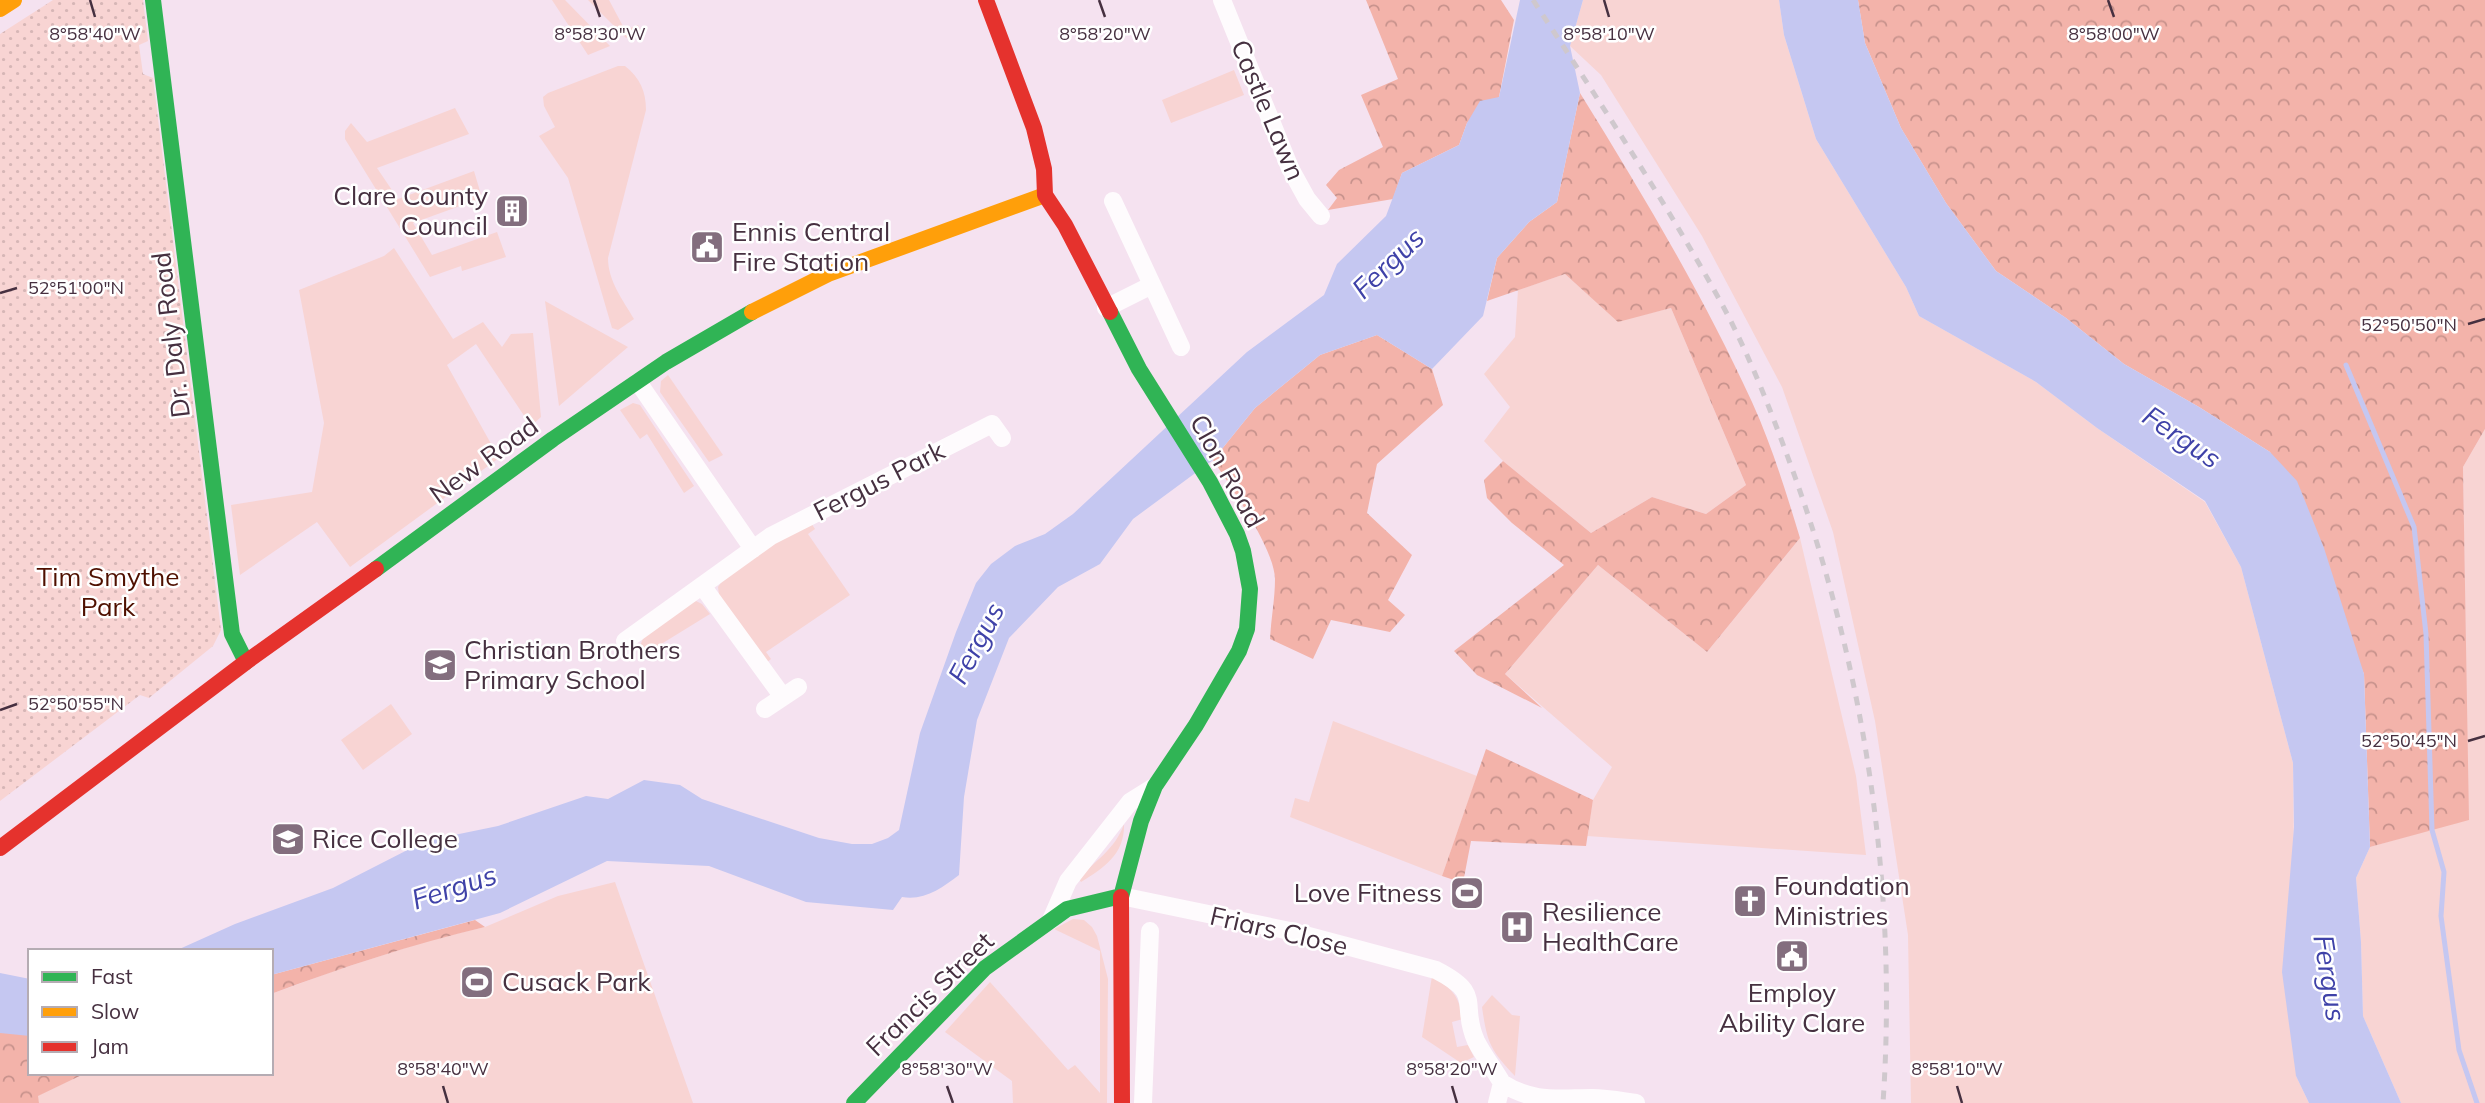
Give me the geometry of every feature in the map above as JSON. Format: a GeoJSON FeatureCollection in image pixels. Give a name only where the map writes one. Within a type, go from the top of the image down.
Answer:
{"type":"FeatureCollection","features":[{"type":"Feature","properties":{"kind":"street"},"geometry":{"type":"LineString","coordinates":[[0,9],[14,0]]}},
{"type":"Feature","properties":{"kind":"street","name":"Dr. Daly Road"},"geometry":{"type":"LineString","coordinates":[[153,0],[232,634],[246,662]]}},
{"type":"Feature","properties":{"kind":"street","name":"Clon Road"},"geometry":{"type":"LineString","coordinates":[[986,0],[1034,128],[1044,169],[1045,195],[1065,225],[1106,309],[1164,410],[1210,482],[1237,534],[1250,589],[1247,629],[1239,651],[1155,786],[1141,821],[1121,896],[1122,1103]]}},
{"type":"Feature","properties":{"kind":"street","name":"Castle Lawn"},"geometry":{"type":"LineString","coordinates":[[1222,0],[1290,168],[1307,199],[1321,216]]}},
{"type":"Feature","properties":{"kind":"street","name":"New Road"},"geometry":{"type":"LineString","coordinates":[[0,848],[246,662],[553,439],[666,362],[770,302],[828,274],[1045,195]]}},
{"type":"Feature","properties":{"kind":"street"},"geometry":{"type":"LineString","coordinates":[[1114,201],[1181,347]]}},
{"type":"Feature","properties":{"kind":"street"},"geometry":{"type":"LineString","coordinates":[[1106,309],[1153,285]]}},
{"type":"Feature","properties":{"kind":"street"},"geometry":{"type":"LineString","coordinates":[[638,382],[753,549]]}},
{"type":"Feature","properties":{"kind":"street","name":"Fergus Park"},"geometry":{"type":"LineString","coordinates":[[625,641],[771,536],[992,424],[1002,438]]}},
{"type":"Feature","properties":{"kind":"street"},"geometry":{"type":"LineString","coordinates":[[703,587],[790,692],[765,709]]}},
{"type":"Feature","properties":{"kind":"street"},"geometry":{"type":"LineString","coordinates":[[1051,920],[1068,881],[1130,802],[1155,786]]}},
{"type":"Feature","properties":{"kind":"street","name":"Francis Street"},"geometry":{"type":"LineString","coordinates":[[854,1103],[985,968],[1051,920],[1078,905],[1121,896]]}},
{"type":"Feature","properties":{"kind":"street","name":"Friars Close"},"geometry":{"type":"LineString","coordinates":[[1121,896],[1290,931],[1437,970],[1456,980],[1468,993],[1470,1018],[1476,1040],[1502,1083]]}},
{"type":"Feature","properties":{"kind":"street"},"geometry":{"type":"LineString","coordinates":[[1143,1103],[1145,1002],[1150,932]]}},
{"type":"Feature","properties":{"kind":"street"},"geometry":{"type":"LineString","coordinates":[[1122,999],[1145,1002]]}},
{"type":"Feature","properties":{"kind":"street"},"geometry":{"type":"LineString","coordinates":[[1497,1103],[1502,1083],[1516,1094],[1535,1100],[1595,1098],[1636,1103]]}},
{"type":"Feature","properties":{"kind":"green space","name":"Tim Smythe Park"},"geometry":{"type":"Polygon","coordinates":[[[53,0],[143,0],[148,41],[139,45],[143,74],[153,78],[221,630],[213,646],[149,698],[140,695],[0,801],[0,34],[53,0]]]}},
{"type":"Feature","properties":{"kind":"green space"},"geometry":{"type":"Polygon","coordinates":[[[552,0],[565,0],[610,46],[588,55],[552,0]]]}},
{"type":"Feature","properties":{"kind":"green space"},"geometry":{"type":"Polygon","coordinates":[[[588,0],[609,0],[625,30],[638,25],[641,31],[626,38],[588,0]]]}},
{"type":"Feature","properties":{"kind":"green space"},"geometry":{"type":"Polygon","coordinates":[[[1366,0],[1501,0],[1514,20],[1499,97],[1467,123],[1459,145],[1402,173],[1393,199],[1328,210],[1337,198],[1326,185],[1339,170],[1383,147],[1361,95],[1398,79],[1366,0]]]}},
{"type":"Feature","properties":{"kind":"green space"},"geometry":{"type":"Polygon","coordinates":[[[1583,0],[1779,0],[1784,35],[1816,139],[1906,287],[1919,316],[2036,382],[2097,428],[2205,502],[2241,567],[2293,763],[2296,1076],[2309,1103],[1911,1103],[1908,935],[1875,721],[1833,532],[1782,387],[1702,236],[1601,75],[1570,46],[1583,0]]]}},
{"type":"Feature","properties":{"kind":"green space"},"geometry":{"type":"Polygon","coordinates":[[[1858,0],[2485,0],[2485,429],[2463,467],[2469,820],[2370,847],[2364,674],[2270,452],[2124,364],[2066,318],[1996,271],[1946,203],[1901,128],[1865,43],[1858,0]]]}},
{"type":"Feature","properties":{"kind":"green space"},"geometry":{"type":"Polygon","coordinates":[[[618,66],[625,66],[635,75],[645,97],[646,110],[608,258],[613,282],[634,319],[618,330],[612,328],[568,178],[539,136],[555,127],[544,106],[543,97],[618,66]]]}},
{"type":"Feature","properties":{"kind":"green space"},"geometry":{"type":"Polygon","coordinates":[[[1234,70],[1244,95],[1171,123],[1162,100],[1234,70]]]}},
{"type":"Feature","properties":{"kind":"green space"},"geometry":{"type":"Polygon","coordinates":[[[1580,93],[1671,245],[1733,362],[1766,435],[1800,538],[1707,652],[1598,565],[1505,674],[1542,708],[1477,675],[1454,651],[1564,565],[1512,523],[1487,498],[1484,480],[1503,461],[1591,533],[1652,497],[1706,514],[1746,485],[1671,308],[1618,322],[1565,274],[1487,301],[1497,258],[1529,222],[1557,202],[1580,93]]]}},
{"type":"Feature","properties":{"kind":"green space"},"geometry":{"type":"Polygon","coordinates":[[[455,108],[469,134],[377,168],[398,199],[474,171],[482,198],[413,223],[432,255],[497,232],[506,257],[462,271],[461,266],[430,277],[345,139],[345,131],[351,123],[367,142],[455,108]]]}},
{"type":"Feature","properties":{"kind":"green space"},"geometry":{"type":"Polygon","coordinates":[[[394,248],[453,339],[483,322],[502,347],[511,334],[533,333],[541,417],[531,426],[476,344],[447,365],[499,458],[350,567],[317,522],[240,575],[231,505],[312,492],[324,423],[299,290],[384,256],[394,248]]]}},
{"type":"Feature","properties":{"kind":"green space"},"geometry":{"type":"Polygon","coordinates":[[[1565,274],[1618,321],[1671,308],[1746,485],[1706,514],[1652,497],[1591,533],[1503,461],[1484,441],[1510,407],[1484,374],[1515,337],[1518,290],[1565,274]]]}},
{"type":"Feature","properties":{"kind":"green space"},"geometry":{"type":"Polygon","coordinates":[[[545,301],[628,347],[559,406],[545,301]]]}},
{"type":"Feature","properties":{"kind":"green space"},"geometry":{"type":"Polygon","coordinates":[[[1377,335],[1432,369],[1443,405],[1377,464],[1367,513],[1412,555],[1388,600],[1405,615],[1390,632],[1331,620],[1313,659],[1270,639],[1275,586],[1273,566],[1260,535],[1213,460],[1255,408],[1320,355],[1377,335]]]}},
{"type":"Feature","properties":{"kind":"green space"},"geometry":{"type":"Polygon","coordinates":[[[668,375],[723,455],[709,462],[660,392],[661,381],[668,375]]]}},
{"type":"Feature","properties":{"kind":"green space"},"geometry":{"type":"Polygon","coordinates":[[[633,403],[640,405],[694,486],[684,493],[647,434],[640,439],[620,410],[633,403]]]}},
{"type":"Feature","properties":{"kind":"green space"},"geometry":{"type":"Polygon","coordinates":[[[2485,429],[2485,1103],[2401,1103],[2363,1016],[2356,878],[2370,847],[2468,819],[2463,467],[2485,429]]]}},
{"type":"Feature","properties":{"kind":"green space"},"geometry":{"type":"Polygon","coordinates":[[[811,523],[815,529],[808,534],[850,595],[766,652],[771,659],[766,663],[719,595],[718,587],[722,581],[777,541],[811,523]]]}},
{"type":"Feature","properties":{"kind":"green space"},"geometry":{"type":"Polygon","coordinates":[[[1800,538],[1856,776],[1866,855],[1587,836],[1593,800],[1612,767],[1505,674],[1598,565],[1707,652],[1800,538]]]}},
{"type":"Feature","properties":{"kind":"green space"},"geometry":{"type":"Polygon","coordinates":[[[696,601],[710,614],[645,654],[640,646],[644,636],[696,601]]]}},
{"type":"Feature","properties":{"kind":"green space"},"geometry":{"type":"Polygon","coordinates":[[[391,704],[412,734],[363,770],[341,740],[391,704]]]}},
{"type":"Feature","properties":{"kind":"green space"},"geometry":{"type":"Polygon","coordinates":[[[1333,721],[1477,776],[1442,876],[1290,817],[1295,798],[1309,802],[1333,721]]]}},
{"type":"Feature","properties":{"kind":"green space"},"geometry":{"type":"Polygon","coordinates":[[[1486,749],[1593,800],[1586,846],[1471,841],[1463,883],[1442,876],[1486,749]]]}},
{"type":"Feature","properties":{"kind":"green space"},"geometry":{"type":"Polygon","coordinates":[[[1124,824],[1121,844],[1112,859],[1081,882],[1079,879],[1110,848],[1124,824]]]}},
{"type":"Feature","properties":{"kind":"green space","name":"Cusack Park"},"geometry":{"type":"Polygon","coordinates":[[[615,882],[693,1103],[39,1103],[37,1096],[82,1075],[273,1075],[273,993],[430,940],[485,927],[558,896],[615,882]]]}},
{"type":"Feature","properties":{"kind":"green space"},"geometry":{"type":"Polygon","coordinates":[[[1073,919],[1084,920],[1092,927],[1097,936],[1108,979],[1107,1103],[1013,1103],[1012,1081],[945,1032],[990,982],[1068,1070],[1075,1065],[1100,1093],[1100,951],[1054,929],[1073,919]]]}},
{"type":"Feature","properties":{"kind":"green space"},"geometry":{"type":"Polygon","coordinates":[[[475,920],[485,927],[377,957],[273,993],[273,974],[475,920]]]}},
{"type":"Feature","properties":{"kind":"green space"},"geometry":{"type":"Polygon","coordinates":[[[1432,976],[1450,989],[1459,1004],[1463,1019],[1452,1022],[1457,1047],[1468,1045],[1474,1057],[1461,1063],[1422,1037],[1432,976]]]}},
{"type":"Feature","properties":{"kind":"green space"},"geometry":{"type":"Polygon","coordinates":[[[1492,995],[1512,1015],[1520,1016],[1515,1076],[1495,1052],[1488,1037],[1482,1007],[1492,995]]]}},
{"type":"Feature","properties":{"kind":"green space"},"geometry":{"type":"Polygon","coordinates":[[[0,1024],[28,1028],[28,1075],[82,1075],[38,1096],[39,1103],[0,1103],[0,1024]]]}},
{"type":"Feature","properties":{"kind":"water","name":"Fergus"},"geometry":{"type":"Polygon","coordinates":[[[1520,0],[1583,0],[1570,46],[1580,93],[1557,202],[1529,222],[1497,258],[1483,316],[1432,369],[1377,335],[1320,355],[1255,408],[1213,460],[1133,519],[1100,564],[1058,587],[1009,638],[977,720],[964,797],[959,875],[946,884],[925,895],[902,897],[893,910],[806,902],[709,866],[607,861],[500,913],[273,974],[273,949],[179,949],[235,924],[333,888],[425,841],[498,826],[586,796],[608,799],[644,780],[680,785],[702,799],[819,838],[852,844],[872,844],[888,838],[899,830],[920,733],[956,632],[976,583],[991,564],[1015,546],[1045,534],[1073,514],[1247,352],[1324,295],[1337,264],[1386,216],[1402,173],[1459,145],[1467,123],[1480,101],[1499,97],[1520,0]]]}},
{"type":"Feature","properties":{"kind":"water","name":"Fergus"},"geometry":{"type":"Polygon","coordinates":[[[1779,0],[1858,0],[1865,43],[1901,128],[1946,203],[1996,271],[2066,318],[2124,364],[2270,452],[2297,481],[2324,548],[2364,674],[2370,847],[2356,878],[2363,1016],[2401,1103],[2309,1103],[2296,1076],[2282,972],[2294,827],[2293,763],[2241,567],[2205,501],[2097,428],[2036,382],[1919,316],[1906,287],[1816,139],[1784,35],[1779,0]]]}},
{"type":"Feature","properties":{"kind":"water"},"geometry":{"type":"Polygon","coordinates":[[[0,973],[28,979],[28,1036],[0,1033],[0,973]]]}},
{"type":"Feature","properties":{"kind":"waterway"},"geometry":{"type":"LineString","coordinates":[[2346,365],[2414,527],[2426,634],[2432,830],[2444,872],[2441,916],[2459,1050],[2477,1103]]}},
{"type":"Feature","properties":{"kind":"railway"},"geometry":{"type":"LineString","coordinates":[[1533,0],[1655,191],[1724,308],[1766,399],[1814,533],[1837,612],[1855,693],[1870,774],[1880,856],[1885,938],[1883,1103]]}},
{"type":"Feature","properties":{"kind":"traffic: fast"},"geometry":{"type":"LineString","coordinates":[[153,0],[232,634],[246,662]]}},
{"type":"Feature","properties":{"kind":"traffic: fast"},"geometry":{"type":"LineString","coordinates":[[376,569],[553,439],[666,362],[752,312]]}},
{"type":"Feature","properties":{"kind":"traffic: fast"},"geometry":{"type":"LineString","coordinates":[[1110,312],[1139,369],[1210,482],[1237,534],[1250,589],[1247,629],[1239,651],[1196,725],[1155,786],[1141,821],[1121,897]]}},
{"type":"Feature","properties":{"kind":"traffic: fast"},"geometry":{"type":"LineString","coordinates":[[854,1103],[985,968],[1067,909],[1121,896]]}},
{"type":"Feature","properties":{"kind":"traffic: slow"},"geometry":{"type":"LineString","coordinates":[[0,9],[14,0]]}},
{"type":"Feature","properties":{"kind":"traffic: slow"},"geometry":{"type":"LineString","coordinates":[[752,312],[828,274],[1045,195]]}},
{"type":"Feature","properties":{"kind":"traffic: jam"},"geometry":{"type":"LineString","coordinates":[[986,0],[1034,128],[1044,169],[1045,195],[1065,225],[1110,312]]}},
{"type":"Feature","properties":{"kind":"traffic: jam"},"geometry":{"type":"LineString","coordinates":[[0,848],[246,662],[376,569]]}},
{"type":"Feature","properties":{"kind":"traffic: jam"},"geometry":{"type":"LineString","coordinates":[[1121,897],[1122,1103]]}},
{"type":"Feature","properties":{"kind":"place","name":"Clare County Council"},"geometry":{"type":"Point","coordinates":[512,211]}},
{"type":"Feature","properties":{"kind":"place","name":"Ennis Central Fire Station"},"geometry":{"type":"Point","coordinates":[707,247]}},
{"type":"Feature","properties":{"kind":"place","name":"Christian Brothers Primary School"},"geometry":{"type":"Point","coordinates":[440,665]}},
{"type":"Feature","properties":{"kind":"place","name":"Rice College"},"geometry":{"type":"Point","coordinates":[288,839]}},
{"type":"Feature","properties":{"kind":"place","name":"Love Fitness"},"geometry":{"type":"Point","coordinates":[1467,893]}},
{"type":"Feature","properties":{"kind":"place","name":"Foundation Ministries"},"geometry":{"type":"Point","coordinates":[1750,901]}},
{"type":"Feature","properties":{"kind":"place","name":"Resilience HealthCare"},"geometry":{"type":"Point","coordinates":[1517,927]}},
{"type":"Feature","properties":{"kind":"place","name":"Employ Ability Clare"},"geometry":{"type":"Point","coordinates":[1792,956]}},
{"type":"Feature","properties":{"kind":"place","name":"Cusack Park"},"geometry":{"type":"Point","coordinates":[477,982]}}]}
